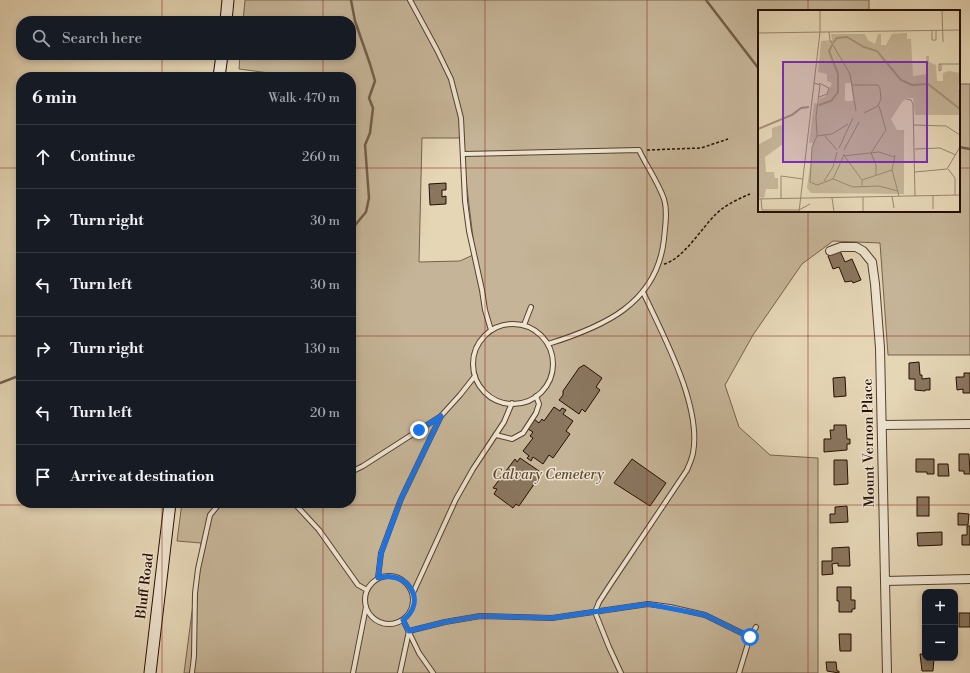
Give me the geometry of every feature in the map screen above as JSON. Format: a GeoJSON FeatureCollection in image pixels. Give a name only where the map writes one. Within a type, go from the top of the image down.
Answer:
{"type":"FeatureCollection","features":[{"type":"Feature","properties":{"kind":"main road"},"geometry":{"type":"LineString","coordinates":[[226,16],[228,0]]}},
{"type":"Feature","properties":{"kind":"main road"},"geometry":{"type":"LineString","coordinates":[[220,72],[221,60]]}},
{"type":"Feature","properties":{"kind":"main road","name":"Bluff Road"},"geometry":{"type":"LineString","coordinates":[[150,673],[169,508]]}},
{"type":"Feature","properties":{"kind":"street","name":"Mount Vernon Place"},"geometry":{"type":"LineString","coordinates":[[830,251],[841,247],[856,247],[863,251],[872,262],[875,284],[880,348],[886,673]]}},
{"type":"Feature","properties":{"kind":"street"},"geometry":{"type":"LineString","coordinates":[[882,425],[970,424]]}},
{"type":"Feature","properties":{"kind":"street"},"geometry":{"type":"LineString","coordinates":[[885,581],[970,579]]}},
{"type":"Feature","properties":{"kind":"lane"},"geometry":{"type":"LineString","coordinates":[[410,0],[451,79],[461,118],[465,201],[469,231],[485,310],[491,330]]}},
{"type":"Feature","properties":{"kind":"lane"},"geometry":{"type":"LineString","coordinates":[[463,154],[639,150],[656,180],[664,201],[666,218],[663,249],[656,271],[643,292],[630,305],[604,323],[574,336],[548,344]]}},
{"type":"Feature","properties":{"kind":"lane"},"geometry":{"type":"LineString","coordinates":[[621,673],[595,612],[599,602],[610,585],[687,470],[693,454],[695,431],[692,414],[683,384],[670,349],[643,292]]}},
{"type":"Feature","properties":{"kind":"lane"},"geometry":{"type":"LineString","coordinates":[[524,325],[531,307]]}},
{"type":"Feature","properties":{"kind":"lane"},"geometry":{"type":"LineString","coordinates":[[502,325],[524,325],[533,329],[548,344],[552,355],[553,366],[550,378],[545,388],[536,396],[520,403],[512,404],[493,398],[479,385],[475,376],[473,363],[475,350],[482,339],[491,330],[502,325]]}},
{"type":"Feature","properties":{"kind":"lane"},"geometry":{"type":"LineString","coordinates":[[356,470],[441,416],[475,376]]}},
{"type":"Feature","properties":{"kind":"lane"},"geometry":{"type":"LineString","coordinates":[[496,434],[512,439],[522,433],[536,413],[539,404],[536,396]]}},
{"type":"Feature","properties":{"kind":"lane"},"geometry":{"type":"LineString","coordinates":[[413,593],[456,499],[473,469],[504,422],[512,404]]}},
{"type":"Feature","properties":{"kind":"lane"},"geometry":{"type":"LineString","coordinates":[[378,578],[381,554],[401,499],[441,416]]}},
{"type":"Feature","properties":{"kind":"lane"},"geometry":{"type":"LineString","coordinates":[[192,673],[194,656],[195,593],[198,568],[210,515],[216,508]]}},
{"type":"Feature","properties":{"kind":"lane"},"geometry":{"type":"LineString","coordinates":[[299,508],[319,530],[358,584],[367,590]]}},
{"type":"Feature","properties":{"kind":"lane"},"geometry":{"type":"LineString","coordinates":[[353,673],[366,607],[365,598],[367,590],[372,583],[378,578],[394,576],[401,578],[407,583],[413,593],[414,604],[411,611],[403,620],[392,624],[384,624],[373,618],[366,607]]}},
{"type":"Feature","properties":{"kind":"lane"},"geometry":{"type":"LineString","coordinates":[[409,631],[445,622],[480,616],[552,618],[648,604],[705,615],[750,637]]}},
{"type":"Feature","properties":{"kind":"lane"},"geometry":{"type":"LineString","coordinates":[[403,620],[419,653],[433,673]]}},
{"type":"Feature","properties":{"kind":"lane"},"geometry":{"type":"LineString","coordinates":[[739,673],[750,637],[756,627]]}},
{"type":"Feature","properties":{"kind":"lane"},"geometry":{"type":"LineString","coordinates":[[400,673],[409,631]]}},
{"type":"Feature","properties":{"kind":"path"},"geometry":{"type":"LineString","coordinates":[[639,150],[700,148],[728,139]]}},
{"type":"Feature","properties":{"kind":"path"},"geometry":{"type":"LineString","coordinates":[[659,262],[665,264],[671,263],[716,214],[731,203],[750,194]]}},
{"type":"Feature","properties":{"kind":"green space","name":"Calvary Cemetery"},"geometry":{"type":"Polygon","coordinates":[[[245,0],[869,0],[869,10],[758,10],[758,212],[960,212],[960,84],[970,84],[970,355],[888,355],[880,243],[833,241],[802,264],[753,335],[725,385],[739,427],[770,455],[818,458],[818,673],[184,673],[201,543],[177,541],[181,508],[356,508],[356,72],[262,72],[239,69],[240,60],[356,60],[356,16],[243,16],[245,0]],[[422,138],[419,262],[460,261],[475,254],[461,138],[422,138]]]}},
{"type":"Feature","properties":{"kind":"building"},"geometry":{"type":"Polygon","coordinates":[[[446,183],[446,190],[442,190],[442,197],[446,196],[446,204],[430,205],[429,184],[446,183]]]}},
{"type":"Feature","properties":{"kind":"building"},"geometry":{"type":"Polygon","coordinates":[[[840,251],[845,262],[852,259],[861,280],[853,283],[852,281],[845,282],[839,267],[833,269],[828,256],[840,251]]]}},
{"type":"Feature","properties":{"kind":"building"},"geometry":{"type":"Polygon","coordinates":[[[919,362],[920,375],[922,375],[922,379],[930,378],[930,390],[915,390],[915,379],[909,379],[909,363],[919,362]]]}},
{"type":"Feature","properties":{"kind":"building"},"geometry":{"type":"Polygon","coordinates":[[[584,365],[602,378],[596,387],[600,390],[585,412],[582,409],[579,414],[559,400],[563,395],[563,391],[579,368],[584,365]]]}},
{"type":"Feature","properties":{"kind":"building"},"geometry":{"type":"Polygon","coordinates":[[[964,373],[970,373],[970,393],[963,393],[963,389],[957,390],[956,377],[964,377],[964,373]]]}},
{"type":"Feature","properties":{"kind":"building"},"geometry":{"type":"Polygon","coordinates":[[[845,377],[846,396],[834,397],[833,378],[845,377]]]}},
{"type":"Feature","properties":{"kind":"building"},"geometry":{"type":"Polygon","coordinates":[[[554,407],[560,411],[562,408],[566,410],[563,414],[573,421],[566,431],[570,434],[553,458],[549,455],[543,464],[533,457],[531,461],[527,458],[529,456],[523,451],[533,438],[530,436],[533,432],[528,429],[534,419],[539,423],[542,419],[544,421],[554,407]]]}},
{"type":"Feature","properties":{"kind":"building"},"geometry":{"type":"Polygon","coordinates":[[[834,425],[846,425],[847,439],[850,439],[850,444],[847,444],[847,450],[824,452],[824,439],[831,439],[830,430],[834,430],[834,425]]]}},
{"type":"Feature","properties":{"kind":"building"},"geometry":{"type":"Polygon","coordinates":[[[959,454],[969,454],[970,474],[964,474],[964,471],[959,471],[959,454]]]}},
{"type":"Feature","properties":{"kind":"building"},"geometry":{"type":"Polygon","coordinates":[[[520,458],[539,471],[536,475],[539,477],[519,506],[516,504],[513,508],[494,494],[497,489],[493,488],[515,459],[517,462],[520,458]]]}},
{"type":"Feature","properties":{"kind":"building"},"geometry":{"type":"Polygon","coordinates":[[[632,459],[666,483],[650,506],[614,483],[632,459]]]}},
{"type":"Feature","properties":{"kind":"building"},"geometry":{"type":"Polygon","coordinates":[[[916,459],[934,459],[934,474],[927,474],[927,472],[916,472],[916,459]]]}},
{"type":"Feature","properties":{"kind":"building"},"geometry":{"type":"Polygon","coordinates":[[[834,460],[847,460],[848,484],[834,485],[834,460]]]}},
{"type":"Feature","properties":{"kind":"building"},"geometry":{"type":"Polygon","coordinates":[[[938,464],[948,464],[949,476],[938,476],[938,464]]]}},
{"type":"Feature","properties":{"kind":"building"},"geometry":{"type":"Polygon","coordinates":[[[917,497],[929,497],[929,516],[917,516],[917,497]]]}},
{"type":"Feature","properties":{"kind":"building"},"geometry":{"type":"Polygon","coordinates":[[[847,506],[848,522],[830,523],[830,514],[835,514],[835,507],[847,506]]]}},
{"type":"Feature","properties":{"kind":"building"},"geometry":{"type":"Polygon","coordinates":[[[958,513],[969,514],[968,525],[958,525],[958,513]]]}},
{"type":"Feature","properties":{"kind":"building"},"geometry":{"type":"Polygon","coordinates":[[[967,526],[970,526],[970,545],[962,545],[962,535],[967,535],[967,526]]]}},
{"type":"Feature","properties":{"kind":"building"},"geometry":{"type":"Polygon","coordinates":[[[942,532],[942,545],[918,546],[917,533],[942,532]]]}},
{"type":"Feature","properties":{"kind":"building"},"geometry":{"type":"Polygon","coordinates":[[[849,547],[850,566],[838,566],[838,563],[832,564],[833,574],[822,575],[822,561],[832,561],[832,548],[849,547]]]}},
{"type":"Feature","properties":{"kind":"building"},"geometry":{"type":"Polygon","coordinates":[[[837,587],[851,587],[851,600],[855,600],[855,609],[852,609],[852,612],[839,612],[837,587]]]}},
{"type":"Feature","properties":{"kind":"building"},"geometry":{"type":"Polygon","coordinates":[[[959,613],[970,613],[970,627],[959,627],[959,613]]]}},
{"type":"Feature","properties":{"kind":"building"},"geometry":{"type":"Polygon","coordinates":[[[839,634],[851,634],[851,651],[840,651],[839,634]]]}},
{"type":"Feature","properties":{"kind":"building"},"geometry":{"type":"Polygon","coordinates":[[[920,654],[922,654],[922,661],[934,661],[933,671],[922,671],[920,654]]]}},
{"type":"Feature","properties":{"kind":"building"},"geometry":{"type":"Polygon","coordinates":[[[826,662],[836,662],[837,671],[839,671],[839,673],[827,671],[826,662]]]}},
{"type":"Feature","properties":{"kind":"waterway"},"geometry":{"type":"LineString","coordinates":[[351,0],[354,16]]}},
{"type":"Feature","properties":{"kind":"waterway"},"geometry":{"type":"LineString","coordinates":[[706,0],[758,68]]}},
{"type":"Feature","properties":{"kind":"waterway"},"geometry":{"type":"LineString","coordinates":[[356,24],[375,81],[369,98],[373,108],[370,133],[365,145],[369,198],[366,212],[356,224]]}},
{"type":"Feature","properties":{"kind":"waterway"},"geometry":{"type":"LineString","coordinates":[[960,147],[970,149]]}},
{"type":"Feature","properties":{"kind":"waterway"},"geometry":{"type":"LineString","coordinates":[[0,383],[16,377]]}},
{"type":"Feature","properties":{"kind":"route"},"geometry":{"type":"LineString","coordinates":[[419,430],[441,416],[401,499],[381,554],[378,578],[394,576],[401,578],[412,589],[414,604],[407,618],[403,620],[409,631],[445,622],[480,616],[552,618],[624,606],[648,604],[670,607],[705,615],[750,637]]}}]}
